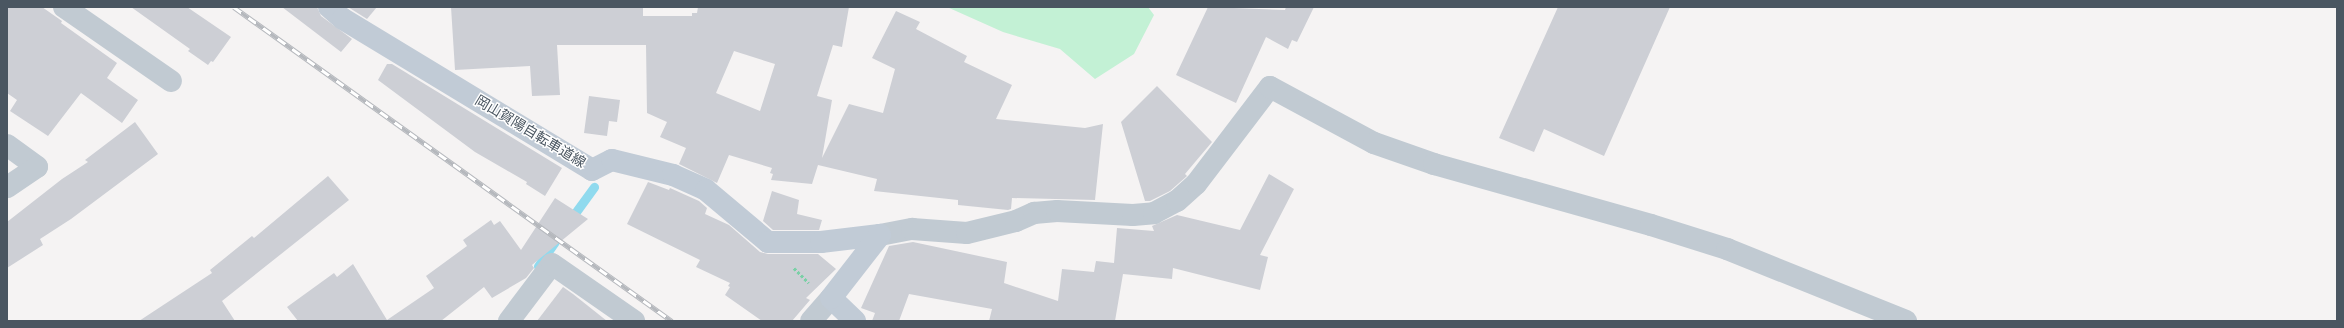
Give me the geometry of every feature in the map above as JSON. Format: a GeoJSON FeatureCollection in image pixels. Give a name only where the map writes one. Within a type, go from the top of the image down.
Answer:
{"type":"FeatureCollection","features":[{"type":"Feature","properties":{"kind":"main road","name":"岡山賀陽自転車道線"},"geometry":{"type":"LineString","coordinates":[[329,7],[343,19],[592,170],[612,160],[673,175],[706,190],[768,242]]}},
{"type":"Feature","properties":{"kind":"main road"},"geometry":{"type":"LineString","coordinates":[[768,242],[821,242],[880,235]]}},
{"type":"Feature","properties":{"kind":"main road"},"geometry":{"type":"LineString","coordinates":[[855,321],[831,298],[880,235]]}},
{"type":"Feature","properties":{"kind":"street"},"geometry":{"type":"LineString","coordinates":[[64,7],[171,81]]}},
{"type":"Feature","properties":{"kind":"street"},"geometry":{"type":"LineString","coordinates":[[880,235],[912,229],[967,233],[1016,221],[1034,213],[1057,210],[1133,215],[1154,213],[1177,201],[1196,184],[1270,87],[1380,145],[1456,171],[1651,225],[1727,249],[1906,321]]}},
{"type":"Feature","properties":{"kind":"street"},"geometry":{"type":"LineString","coordinates":[[7,145],[36,167],[7,187]]}},
{"type":"Feature","properties":{"kind":"street"},"geometry":{"type":"LineString","coordinates":[[509,321],[552,264],[634,321]]}},
{"type":"Feature","properties":{"kind":"street"},"geometry":{"type":"LineString","coordinates":[[811,321],[831,298]]}},
{"type":"Feature","properties":{"kind":"path"},"geometry":{"type":"LineString","coordinates":[[768,242],[822,295],[831,298]]}},
{"type":"Feature","properties":{"kind":"green space"},"geometry":{"type":"Polygon","coordinates":[[[947,7],[1148,7],[1154,15],[1134,54],[1095,79],[1060,49],[1003,32],[947,7]]]}},
{"type":"Feature","properties":{"kind":"building"},"geometry":{"type":"Polygon","coordinates":[[[7,7],[42,7],[62,21],[61,23],[117,63],[107,78],[138,100],[122,123],[81,93],[48,136],[10,111],[17,100],[7,93],[7,7]]]}},
{"type":"Feature","properties":{"kind":"building"},"geometry":{"type":"Polygon","coordinates":[[[131,7],[187,7],[231,37],[213,62],[211,61],[208,65],[188,51],[190,49],[131,7]]]}},
{"type":"Feature","properties":{"kind":"building"},"geometry":{"type":"Polygon","coordinates":[[[282,7],[317,7],[321,16],[352,39],[341,52],[282,7]]]}},
{"type":"Feature","properties":{"kind":"building"},"geometry":{"type":"Polygon","coordinates":[[[348,7],[377,7],[367,19],[348,7]]]}},
{"type":"Feature","properties":{"kind":"building"},"geometry":{"type":"Polygon","coordinates":[[[451,7],[643,7],[643,16],[692,16],[692,13],[697,13],[698,7],[849,7],[842,47],[833,45],[817,96],[832,100],[822,158],[849,104],[883,113],[895,69],[872,58],[896,11],[920,22],[916,29],[967,56],[964,62],[1012,85],[996,119],[1085,128],[1103,124],[1095,200],[1012,198],[1011,209],[1008,210],[958,205],[958,200],[874,191],[877,179],[818,165],[812,184],[771,180],[773,174],[770,173],[772,168],[729,155],[717,183],[679,164],[686,148],[660,137],[667,122],[647,113],[646,45],[557,45],[560,95],[532,96],[530,66],[455,70],[451,7]],[[734,51],[716,93],[760,111],[775,64],[734,51]]]}},
{"type":"Feature","properties":{"kind":"building"},"geometry":{"type":"Polygon","coordinates":[[[1208,7],[1285,10],[1286,7],[1314,7],[1297,42],[1292,40],[1288,49],[1266,37],[1236,103],[1176,75],[1208,7]]]}},
{"type":"Feature","properties":{"kind":"building"},"geometry":{"type":"Polygon","coordinates":[[[1558,7],[1670,7],[1604,156],[1544,129],[1534,152],[1499,138],[1558,7]]]}},
{"type":"Feature","properties":{"kind":"building"},"geometry":{"type":"Polygon","coordinates":[[[387,64],[392,64],[562,168],[545,196],[526,184],[527,182],[475,152],[378,80],[387,64]]]}},
{"type":"Feature","properties":{"kind":"building"},"geometry":{"type":"Polygon","coordinates":[[[1157,86],[1212,142],[1185,174],[1187,176],[1170,191],[1150,201],[1145,201],[1121,122],[1157,86]]]}},
{"type":"Feature","properties":{"kind":"building"},"geometry":{"type":"Polygon","coordinates":[[[589,96],[620,100],[617,122],[609,121],[607,136],[584,133],[589,96]]]}},
{"type":"Feature","properties":{"kind":"building"},"geometry":{"type":"Polygon","coordinates":[[[135,122],[158,154],[71,219],[40,239],[43,245],[7,268],[7,222],[62,179],[88,162],[85,160],[135,122]]]}},
{"type":"Feature","properties":{"kind":"building"},"geometry":{"type":"Polygon","coordinates":[[[1269,174],[1294,189],[1260,255],[1268,257],[1260,290],[1173,268],[1172,279],[1123,274],[1115,321],[989,321],[992,309],[909,294],[899,321],[872,321],[875,313],[861,308],[889,246],[913,242],[1007,262],[1004,283],[1058,301],[1062,269],[1094,272],[1096,261],[1114,263],[1117,228],[1154,231],[1152,226],[1177,215],[1240,230],[1269,174]]]}},
{"type":"Feature","properties":{"kind":"building"},"geometry":{"type":"Polygon","coordinates":[[[328,176],[349,200],[222,301],[235,321],[139,321],[212,273],[210,270],[252,236],[254,238],[328,176]]]}},
{"type":"Feature","properties":{"kind":"building"},"geometry":{"type":"Polygon","coordinates":[[[648,182],[669,190],[670,188],[699,201],[707,208],[705,214],[729,225],[760,252],[768,254],[818,254],[836,269],[806,298],[810,300],[792,321],[762,321],[725,295],[730,287],[728,286],[730,283],[696,267],[700,260],[627,224],[648,182]]]}},
{"type":"Feature","properties":{"kind":"building"},"geometry":{"type":"Polygon","coordinates":[[[772,191],[799,200],[797,214],[822,220],[819,230],[773,230],[763,221],[772,191]]]}},
{"type":"Feature","properties":{"kind":"building"},"geometry":{"type":"Polygon","coordinates":[[[555,198],[588,219],[532,265],[534,268],[526,278],[492,298],[484,287],[441,321],[298,321],[287,307],[334,273],[337,277],[353,264],[387,320],[434,288],[426,276],[467,246],[463,240],[491,220],[494,225],[500,221],[521,250],[555,198]]]}},
{"type":"Feature","properties":{"kind":"building"},"geometry":{"type":"Polygon","coordinates":[[[563,287],[573,294],[607,321],[537,321],[563,287]]]}},
{"type":"Feature","properties":{"kind":"waterway"},"geometry":{"type":"LineString","coordinates":[[570,220],[594,187]]}},
{"type":"Feature","properties":{"kind":"waterway"},"geometry":{"type":"LineString","coordinates":[[538,266],[555,242]]}},
{"type":"Feature","properties":{"kind":"railway"},"geometry":{"type":"LineString","coordinates":[[234,7],[672,321]]}}]}
